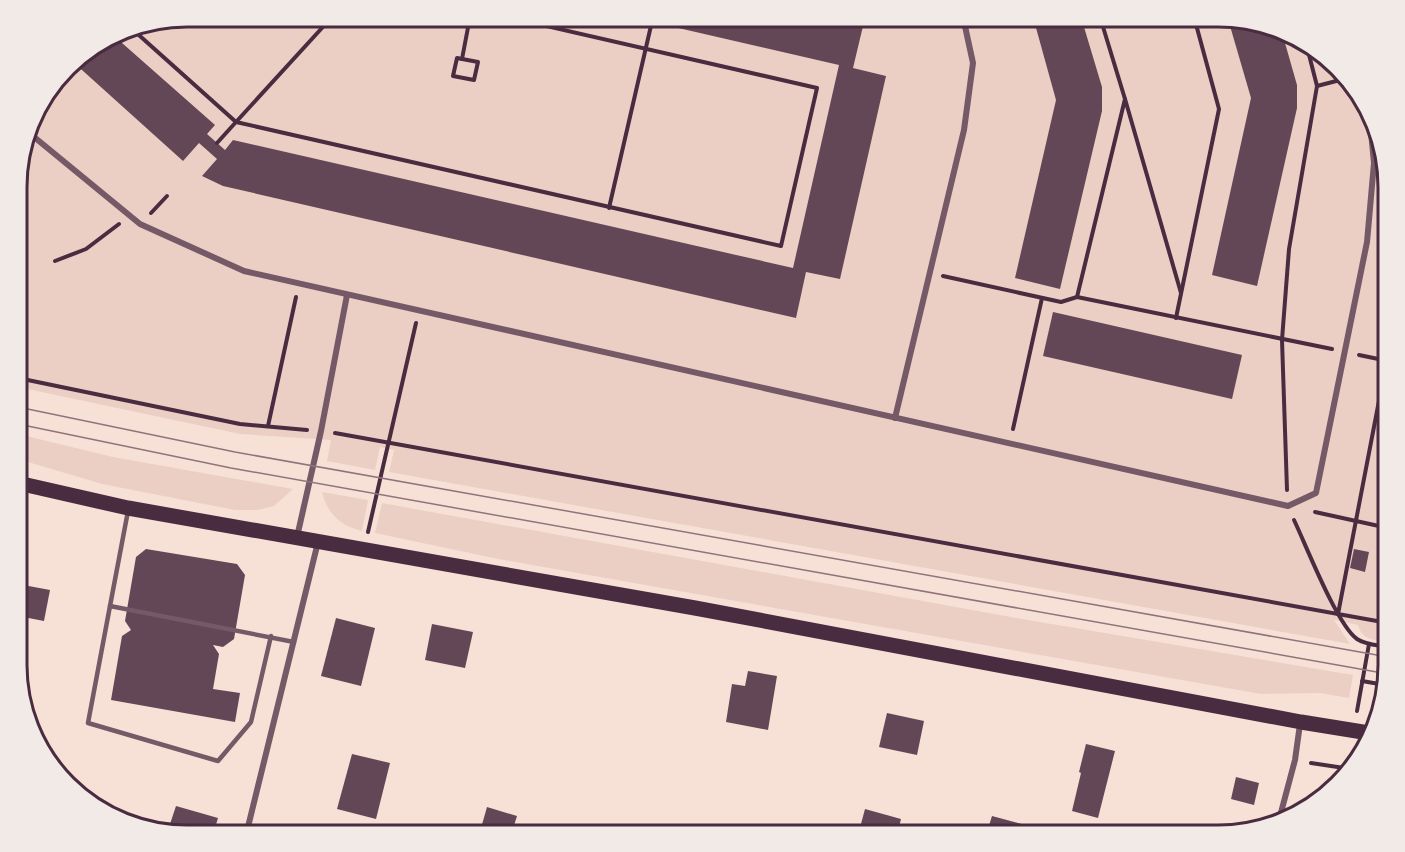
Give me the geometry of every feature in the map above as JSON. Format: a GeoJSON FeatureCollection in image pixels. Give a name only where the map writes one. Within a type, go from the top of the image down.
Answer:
{"type":"FeatureCollection","features":[{"type":"Feature","properties":{"kind":"main road"},"geometry":{"type":"LineString","coordinates":[[27,485],[128,508],[706,610],[1363,732]]}},
{"type":"Feature","properties":{"kind":"street"},"geometry":{"type":"LineString","coordinates":[[895,418],[964,130],[973,63],[965,27]]}},
{"type":"Feature","properties":{"kind":"street"},"geometry":{"type":"LineString","coordinates":[[35,138],[140,224],[244,271],[1288,506],[1317,493],[1367,242],[1374,163],[1372,142]]}},
{"type":"Feature","properties":{"kind":"street"},"geometry":{"type":"LineString","coordinates":[[297,538],[321,431],[346,295]]}},
{"type":"Feature","properties":{"kind":"street"},"geometry":{"type":"LineString","coordinates":[[249,825],[318,542]]}},
{"type":"Feature","properties":{"kind":"street"},"geometry":{"type":"LineString","coordinates":[[1281,812],[1295,760],[1301,722]]}},
{"type":"Feature","properties":{"kind":"lane"},"geometry":{"type":"LineString","coordinates":[[128,508],[88,723],[218,761],[251,722],[270,636]]}},
{"type":"Feature","properties":{"kind":"lane"},"geometry":{"type":"LineString","coordinates":[[110,606],[294,642]]}},
{"type":"Feature","properties":{"kind":"path"},"geometry":{"type":"LineString","coordinates":[[217,143],[322,27]]}},
{"type":"Feature","properties":{"kind":"path"},"geometry":{"type":"LineString","coordinates":[[462,59],[468,27]]}},
{"type":"Feature","properties":{"kind":"path"},"geometry":{"type":"LineString","coordinates":[[138,34],[236,122],[781,246],[817,88],[555,27]]}},
{"type":"Feature","properties":{"kind":"path"},"geometry":{"type":"LineString","coordinates":[[609,208],[651,27]]}},
{"type":"Feature","properties":{"kind":"path"},"geometry":{"type":"LineString","coordinates":[[1103,27],[1181,293]]}},
{"type":"Feature","properties":{"kind":"path"},"geometry":{"type":"LineString","coordinates":[[1176,318],[1219,109],[1197,27]]}},
{"type":"Feature","properties":{"kind":"path"},"geometry":{"type":"LineString","coordinates":[[1309,55],[1317,86],[1289,249],[1282,340],[1288,506],[1338,615],[1354,636],[1369,644],[1378,645]]}},
{"type":"Feature","properties":{"kind":"path"},"geometry":{"type":"LineString","coordinates":[[457,58],[462,59],[478,62],[474,80],[453,76],[457,58]]}},
{"type":"Feature","properties":{"kind":"path"},"geometry":{"type":"LineString","coordinates":[[1317,86],[1337,81]]}},
{"type":"Feature","properties":{"kind":"path"},"geometry":{"type":"LineString","coordinates":[[1077,297],[1125,99]]}},
{"type":"Feature","properties":{"kind":"path"},"geometry":{"type":"LineString","coordinates":[[55,261],[86,249],[129,216]]}},
{"type":"Feature","properties":{"kind":"path"},"geometry":{"type":"LineString","coordinates":[[930,273],[1061,302],[1077,297],[1378,359]]}},
{"type":"Feature","properties":{"kind":"path"},"geometry":{"type":"LineString","coordinates":[[268,426],[299,284]]}},
{"type":"Feature","properties":{"kind":"path"},"geometry":{"type":"LineString","coordinates":[[1010,444],[1042,298]]}},
{"type":"Feature","properties":{"kind":"path"},"geometry":{"type":"LineString","coordinates":[[364,551],[418,312]]}},
{"type":"Feature","properties":{"kind":"path"},"geometry":{"type":"LineString","coordinates":[[27,380],[240,424],[321,431],[388,442],[1378,621]]}},
{"type":"Feature","properties":{"kind":"path"},"geometry":{"type":"LineString","coordinates":[[1338,615],[1378,407]]}},
{"type":"Feature","properties":{"kind":"path"},"geometry":{"type":"LineString","coordinates":[[1288,506],[1378,526]]}},
{"type":"Feature","properties":{"kind":"path"},"geometry":{"type":"LineString","coordinates":[[1353,730],[1369,644]]}},
{"type":"Feature","properties":{"kind":"path"},"geometry":{"type":"LineString","coordinates":[[1362,681],[1377,684]]}},
{"type":"Feature","properties":{"kind":"path"},"geometry":{"type":"LineString","coordinates":[[1295,760],[1341,767]]}},
{"type":"Feature","properties":{"kind":"shaded area"},"geometry":{"type":"Polygon","coordinates":[[[176,27],[1239,28],[1279,39],[1316,60],[1345,89],[1357,107],[1373,145],[1378,176],[1378,641],[1362,634],[1358,625],[1334,620],[1350,644],[389,472],[394,450],[380,447],[375,470],[327,461],[331,440],[240,434],[27,389],[27,187],[32,145],[43,116],[60,89],[74,74],[107,48],[135,35],[176,27]]]}},
{"type":"Feature","properties":{"kind":"shaded area"},"geometry":{"type":"Polygon","coordinates":[[[27,436],[113,457],[293,489],[274,506],[258,510],[235,510],[102,484],[27,462],[27,436]]]}},
{"type":"Feature","properties":{"kind":"shaded area"},"geometry":{"type":"Polygon","coordinates":[[[322,492],[368,500],[362,531],[347,526],[336,518],[327,506],[322,492]]]}},
{"type":"Feature","properties":{"kind":"shaded area"},"geometry":{"type":"Polygon","coordinates":[[[382,503],[1028,620],[1353,675],[1349,698],[1320,693],[1261,694],[498,559],[375,533],[382,503]]]}},
{"type":"Feature","properties":{"kind":"building"},"geometry":{"type":"Polygon","coordinates":[[[674,27],[863,27],[853,68],[886,76],[840,279],[806,272],[796,318],[223,186],[202,176],[217,159],[199,143],[183,161],[80,68],[120,41],[215,125],[207,134],[225,150],[233,140],[793,268],[839,65],[674,27]]]}},
{"type":"Feature","properties":{"kind":"building"},"geometry":{"type":"Polygon","coordinates":[[[1036,27],[1084,27],[1102,87],[1102,111],[1060,289],[1015,278],[1056,100],[1036,27]]]}},
{"type":"Feature","properties":{"kind":"building"},"geometry":{"type":"Polygon","coordinates":[[[1231,28],[1260,32],[1285,42],[1297,85],[1297,108],[1257,286],[1212,275],[1251,98],[1231,28]]]}},
{"type":"Feature","properties":{"kind":"building"},"geometry":{"type":"Polygon","coordinates":[[[1053,312],[1242,355],[1232,399],[1043,356],[1053,312]]]}},
{"type":"Feature","properties":{"kind":"building"},"geometry":{"type":"Polygon","coordinates":[[[146,549],[237,564],[245,575],[234,639],[223,647],[213,645],[219,654],[213,689],[240,693],[235,722],[111,700],[122,636],[131,630],[125,621],[136,557],[146,549]]]}},
{"type":"Feature","properties":{"kind":"building"},"geometry":{"type":"Polygon","coordinates":[[[1354,549],[1369,552],[1365,572],[1350,568],[1354,549]]]}},
{"type":"Feature","properties":{"kind":"building"},"geometry":{"type":"Polygon","coordinates":[[[27,586],[50,590],[44,621],[27,618],[27,586]]]}},
{"type":"Feature","properties":{"kind":"building"},"geometry":{"type":"Polygon","coordinates":[[[336,618],[375,628],[361,686],[321,676],[336,618]]]}},
{"type":"Feature","properties":{"kind":"building"},"geometry":{"type":"Polygon","coordinates":[[[432,624],[473,632],[465,668],[425,660],[432,624]]]}},
{"type":"Feature","properties":{"kind":"building"},"geometry":{"type":"Polygon","coordinates":[[[748,671],[777,676],[768,730],[726,722],[732,684],[745,686],[748,671]]]}},
{"type":"Feature","properties":{"kind":"building"},"geometry":{"type":"Polygon","coordinates":[[[887,713],[924,721],[917,755],[879,747],[887,713]]]}},
{"type":"Feature","properties":{"kind":"building"},"geometry":{"type":"Polygon","coordinates":[[[1086,744],[1115,751],[1098,818],[1072,811],[1086,744]]]}},
{"type":"Feature","properties":{"kind":"building"},"geometry":{"type":"Polygon","coordinates":[[[352,754],[390,763],[376,819],[337,809],[352,754]]]}},
{"type":"Feature","properties":{"kind":"building"},"geometry":{"type":"Polygon","coordinates":[[[1236,777],[1259,783],[1254,805],[1231,799],[1236,777]]]}},
{"type":"Feature","properties":{"kind":"building"},"geometry":{"type":"Polygon","coordinates":[[[176,806],[218,818],[216,825],[170,824],[176,806]]]}},
{"type":"Feature","properties":{"kind":"building"},"geometry":{"type":"Polygon","coordinates":[[[487,807],[517,816],[514,825],[482,825],[487,807]]]}},
{"type":"Feature","properties":{"kind":"building"},"geometry":{"type":"Polygon","coordinates":[[[865,809],[901,819],[900,825],[861,825],[865,809]]]}},
{"type":"Feature","properties":{"kind":"building"},"geometry":{"type":"Polygon","coordinates":[[[992,816],[1026,825],[989,825],[992,816]]]}},
{"type":"Feature","properties":{"kind":"tram line"},"geometry":{"type":"LineString","coordinates":[[27,409],[235,452],[1378,655]]}},
{"type":"Feature","properties":{"kind":"tram line"},"geometry":{"type":"LineString","coordinates":[[27,426],[231,468],[1378,672]]}}]}
